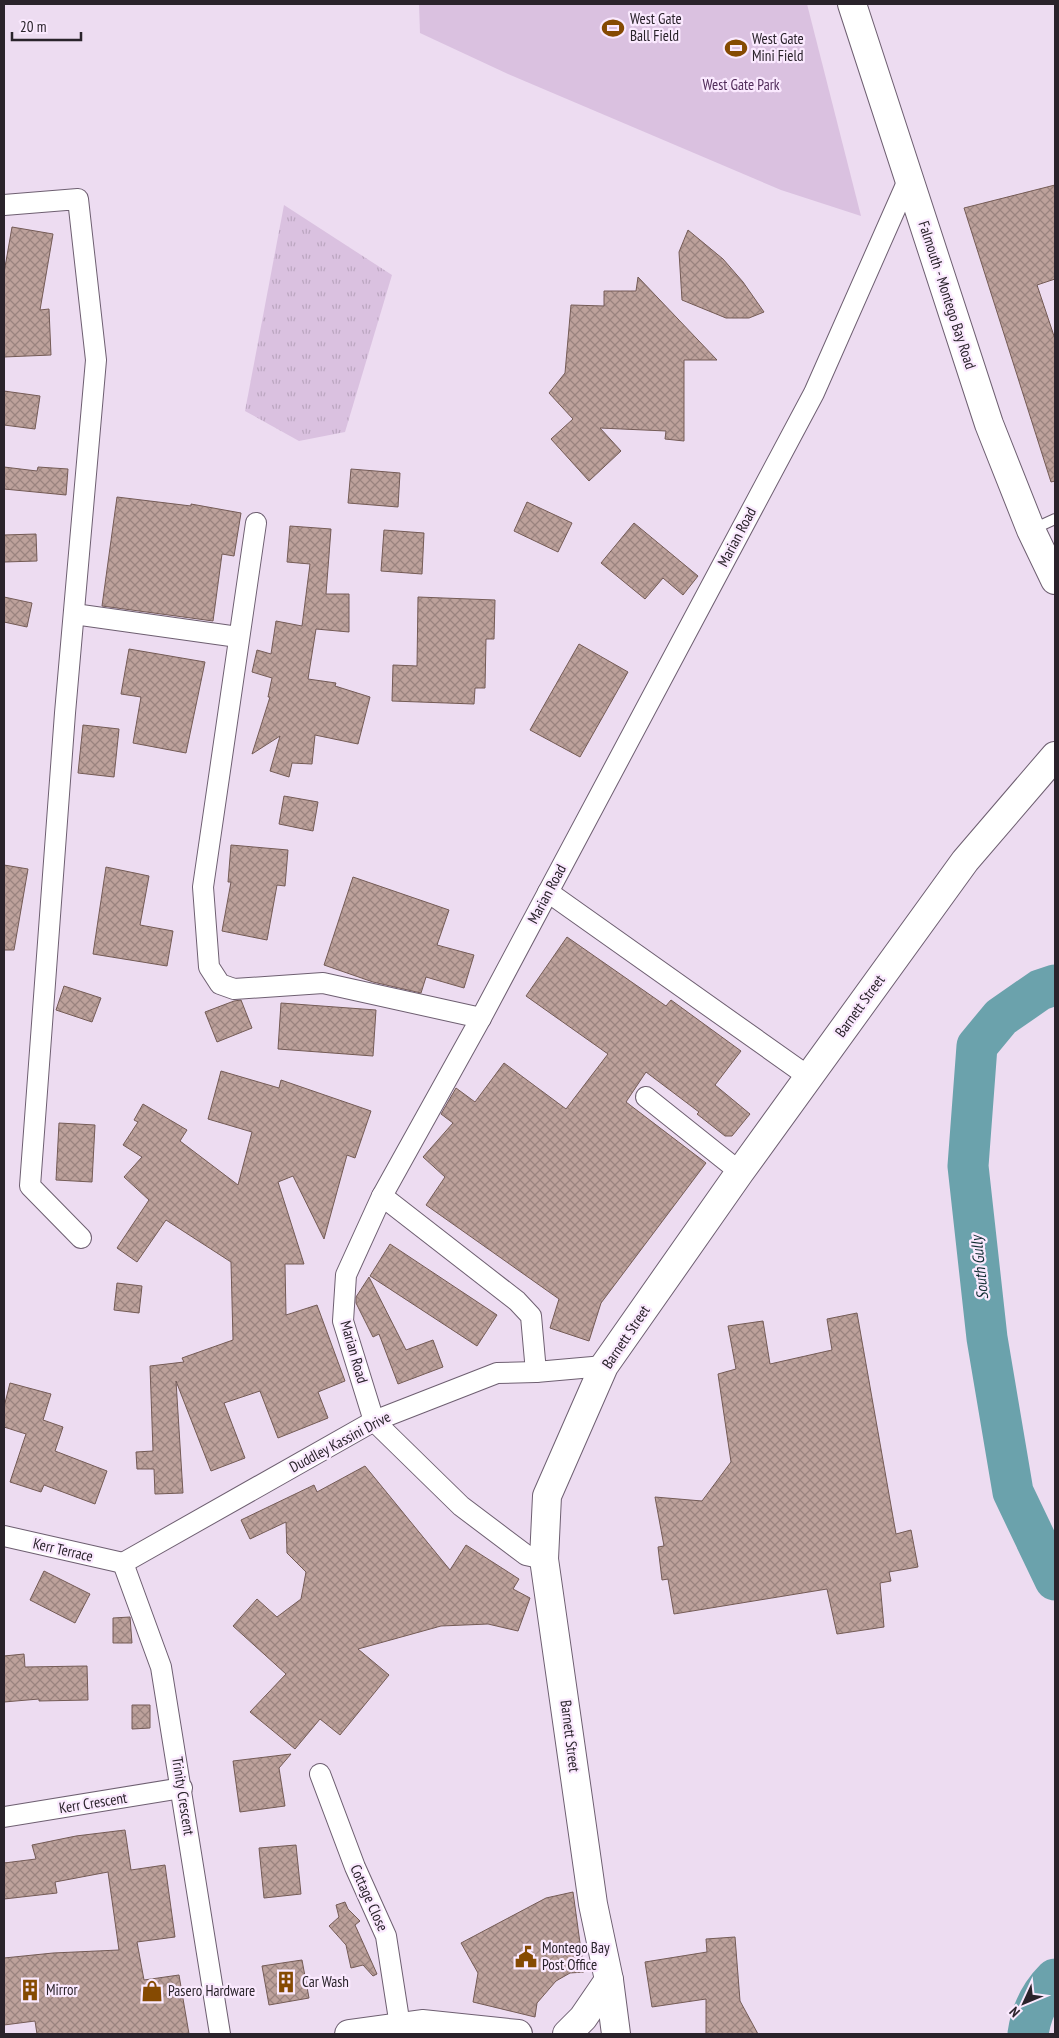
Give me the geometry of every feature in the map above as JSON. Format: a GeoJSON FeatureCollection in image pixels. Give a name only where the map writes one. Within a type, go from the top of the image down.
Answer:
{"type":"FeatureCollection","features":[{"type":"Feature","properties":{"kind":"main road","name":"Falmouth - Montego Bay Road"},"geometry":{"type":"LineString","coordinates":[[852,4],[989,424],[1043,524],[1055,580]]}},
{"type":"Feature","properties":{"kind":"main road","name":"Barnett Street"},"geometry":{"type":"LineString","coordinates":[[616,2034],[609,1980],[593,1904],[544,1559],[548,1496],[604,1366],[740,1172],[964,861],[1055,756]]}},
{"type":"Feature","properties":{"kind":"main road"},"geometry":{"type":"LineString","coordinates":[[567,2034],[583,2018],[609,1980]]}},
{"type":"Feature","properties":{"kind":"main road"},"geometry":{"type":"LineString","coordinates":[[349,2034],[422,2024],[518,2034]]}},
{"type":"Feature","properties":{"kind":"street","name":"Marian Road"},"geometry":{"type":"LineString","coordinates":[[544,1559],[526,1555],[461,1506],[374,1421],[343,1321],[346,1274],[382,1196],[481,1018],[814,393],[910,178]]}},
{"type":"Feature","properties":{"kind":"street"},"geometry":{"type":"LineString","coordinates":[[4,205],[78,200],[96,360],[74,614],[30,1186],[81,1238]]}},
{"type":"Feature","properties":{"kind":"street"},"geometry":{"type":"LineString","coordinates":[[256,523],[238,637],[204,888],[209,967],[220,984],[234,989],[323,983],[481,1018]]}},
{"type":"Feature","properties":{"kind":"street"},"geometry":{"type":"LineString","coordinates":[[74,614],[238,637]]}},
{"type":"Feature","properties":{"kind":"street"},"geometry":{"type":"LineString","coordinates":[[548,892],[809,1077]]}},
{"type":"Feature","properties":{"kind":"street"},"geometry":{"type":"LineString","coordinates":[[646,1097],[740,1172]]}},
{"type":"Feature","properties":{"kind":"street"},"geometry":{"type":"LineString","coordinates":[[382,1196],[517,1301],[531,1316],[536,1372]]}},
{"type":"Feature","properties":{"kind":"street","name":"Duddley Kassini Drive"},"geometry":{"type":"LineString","coordinates":[[123,1563],[374,1421],[496,1372],[536,1372],[604,1366]]}},
{"type":"Feature","properties":{"kind":"street","name":"Kerr Terrace"},"geometry":{"type":"LineString","coordinates":[[4,1536],[123,1563]]}},
{"type":"Feature","properties":{"kind":"street","name":"Trinity Crescent"},"geometry":{"type":"LineString","coordinates":[[123,1563],[161,1668],[182,1788],[220,2034]]}},
{"type":"Feature","properties":{"kind":"street","name":"Cottage Close"},"geometry":{"type":"LineString","coordinates":[[320,1774],[355,1867],[386,1936],[385,2030]]}},
{"type":"Feature","properties":{"kind":"street","name":"Kerr Crescent"},"geometry":{"type":"LineString","coordinates":[[4,1817],[182,1788]]}},
{"type":"Feature","properties":{"kind":"green space","name":"West Gate Park"},"geometry":{"type":"Polygon","coordinates":[[[419,4],[807,4],[861,216],[781,190],[508,74],[420,33],[419,4]]]}},
{"type":"Feature","properties":{"kind":"green space"},"geometry":{"type":"Polygon","coordinates":[[[284,205],[392,275],[345,432],[299,441],[245,411],[284,205]]]}},
{"type":"Feature","properties":{"kind":"building"},"geometry":{"type":"Polygon","coordinates":[[[1055,185],[1055,279],[1037,285],[1055,339],[1055,481],[1051,482],[964,208],[1055,185]]]}},
{"type":"Feature","properties":{"kind":"building"},"geometry":{"type":"Polygon","coordinates":[[[12,227],[53,234],[40,310],[49,309],[51,355],[4,357],[4,273],[12,227]]]}},
{"type":"Feature","properties":{"kind":"building"},"geometry":{"type":"Polygon","coordinates":[[[688,230],[723,259],[743,282],[764,312],[749,318],[726,318],[682,300],[679,252],[688,230]]]}},
{"type":"Feature","properties":{"kind":"building"},"geometry":{"type":"Polygon","coordinates":[[[638,277],[717,360],[684,360],[684,441],[665,439],[666,431],[600,428],[621,451],[589,481],[551,439],[573,419],[549,393],[565,373],[571,305],[604,306],[604,291],[636,291],[638,277]]]}},
{"type":"Feature","properties":{"kind":"building"},"geometry":{"type":"Polygon","coordinates":[[[4,391],[40,396],[35,429],[4,425],[4,391]]]}},
{"type":"Feature","properties":{"kind":"building"},"geometry":{"type":"Polygon","coordinates":[[[4,467],[37,471],[38,467],[68,469],[66,495],[4,489],[4,467]]]}},
{"type":"Feature","properties":{"kind":"building"},"geometry":{"type":"Polygon","coordinates":[[[351,469],[400,473],[398,507],[348,503],[351,469]]]}},
{"type":"Feature","properties":{"kind":"building"},"geometry":{"type":"Polygon","coordinates":[[[117,497],[191,506],[191,504],[241,513],[234,556],[222,554],[213,621],[102,606],[117,497]]]}},
{"type":"Feature","properties":{"kind":"building"},"geometry":{"type":"Polygon","coordinates":[[[527,502],[572,523],[558,552],[514,531],[527,502]]]}},
{"type":"Feature","properties":{"kind":"building"},"geometry":{"type":"Polygon","coordinates":[[[634,523],[698,576],[683,595],[663,578],[645,599],[601,563],[634,523]]]}},
{"type":"Feature","properties":{"kind":"building"},"geometry":{"type":"Polygon","coordinates":[[[290,526],[331,529],[326,594],[349,594],[349,632],[316,629],[308,679],[336,683],[335,686],[370,697],[358,744],[315,735],[312,764],[292,763],[289,777],[270,771],[280,736],[252,754],[270,697],[268,697],[272,678],[252,672],[257,650],[271,654],[276,621],[302,626],[310,564],[287,562],[290,526]]]}},
{"type":"Feature","properties":{"kind":"building"},"geometry":{"type":"Polygon","coordinates":[[[384,530],[424,533],[422,574],[381,571],[384,530]]]}},
{"type":"Feature","properties":{"kind":"building"},"geometry":{"type":"Polygon","coordinates":[[[36,534],[37,561],[4,562],[4,535],[36,534]]]}},
{"type":"Feature","properties":{"kind":"building"},"geometry":{"type":"Polygon","coordinates":[[[4,597],[32,603],[27,627],[4,622],[4,597]]]}},
{"type":"Feature","properties":{"kind":"building"},"geometry":{"type":"Polygon","coordinates":[[[418,597],[495,600],[494,639],[486,639],[485,688],[475,688],[474,704],[392,701],[393,665],[417,666],[418,597]]]}},
{"type":"Feature","properties":{"kind":"building"},"geometry":{"type":"Polygon","coordinates":[[[579,644],[628,672],[580,757],[530,730],[579,644]]]}},
{"type":"Feature","properties":{"kind":"building"},"geometry":{"type":"Polygon","coordinates":[[[129,649],[205,662],[186,753],[133,743],[141,697],[121,694],[129,649]]]}},
{"type":"Feature","properties":{"kind":"building"},"geometry":{"type":"Polygon","coordinates":[[[83,725],[119,729],[114,777],[78,773],[83,725]]]}},
{"type":"Feature","properties":{"kind":"building"},"geometry":{"type":"Polygon","coordinates":[[[284,796],[318,802],[313,831],[279,824],[284,796]]]}},
{"type":"Feature","properties":{"kind":"building"},"geometry":{"type":"Polygon","coordinates":[[[231,845],[288,850],[285,886],[277,885],[267,940],[222,931],[231,882],[228,882],[231,845]]]}},
{"type":"Feature","properties":{"kind":"building"},"geometry":{"type":"Polygon","coordinates":[[[4,865],[28,869],[14,950],[4,950],[4,865]]]}},
{"type":"Feature","properties":{"kind":"building"},"geometry":{"type":"Polygon","coordinates":[[[106,867],[149,876],[140,925],[173,931],[167,966],[93,954],[106,867]]]}},
{"type":"Feature","properties":{"kind":"building"},"geometry":{"type":"Polygon","coordinates":[[[353,877],[449,910],[437,945],[474,955],[464,988],[426,977],[421,993],[373,982],[324,965],[353,877]]]}},
{"type":"Feature","properties":{"kind":"building"},"geometry":{"type":"Polygon","coordinates":[[[567,937],[666,1006],[671,1000],[741,1051],[715,1085],[750,1114],[732,1136],[725,1136],[697,1114],[699,1112],[646,1072],[626,1102],[706,1163],[601,1303],[589,1341],[550,1328],[559,1299],[426,1205],[445,1177],[423,1157],[453,1123],[441,1114],[456,1088],[475,1102],[504,1063],[566,1109],[608,1054],[526,996],[567,937]]]}},
{"type":"Feature","properties":{"kind":"building"},"geometry":{"type":"Polygon","coordinates":[[[64,986],[101,998],[92,1022],[56,1010],[64,986]]]}},
{"type":"Feature","properties":{"kind":"building"},"geometry":{"type":"Polygon","coordinates":[[[241,1000],[252,1028],[217,1042],[205,1012],[241,1000]]]}},
{"type":"Feature","properties":{"kind":"building"},"geometry":{"type":"Polygon","coordinates":[[[281,1003],[376,1010],[373,1056],[278,1049],[281,1003]]]}},
{"type":"Feature","properties":{"kind":"building"},"geometry":{"type":"Polygon","coordinates":[[[221,1071],[279,1088],[281,1080],[371,1111],[355,1158],[347,1155],[324,1239],[293,1176],[278,1182],[304,1264],[285,1264],[286,1315],[317,1305],[345,1381],[318,1392],[328,1418],[278,1438],[260,1391],[224,1403],[245,1458],[211,1471],[176,1381],[183,1493],[155,1494],[154,1469],[137,1469],[136,1452],[153,1451],[150,1366],[184,1362],[182,1358],[233,1340],[231,1262],[166,1220],[137,1262],[117,1248],[149,1200],[124,1177],[142,1157],[123,1145],[138,1122],[134,1120],[143,1104],[187,1130],[180,1141],[238,1185],[252,1132],[208,1119],[221,1071]]]}},
{"type":"Feature","properties":{"kind":"building"},"geometry":{"type":"Polygon","coordinates":[[[59,1123],[95,1125],[92,1182],[56,1180],[59,1123]]]}},
{"type":"Feature","properties":{"kind":"building"},"geometry":{"type":"Polygon","coordinates":[[[390,1244],[497,1315],[477,1346],[370,1276],[390,1244]]]}},
{"type":"Feature","properties":{"kind":"building"},"geometry":{"type":"Polygon","coordinates":[[[369,1277],[406,1350],[433,1340],[443,1367],[398,1384],[379,1334],[373,1337],[356,1303],[356,1297],[369,1277]]]}},
{"type":"Feature","properties":{"kind":"building"},"geometry":{"type":"Polygon","coordinates":[[[117,1283],[142,1286],[139,1313],[114,1310],[117,1283]]]}},
{"type":"Feature","properties":{"kind":"building"},"geometry":{"type":"Polygon","coordinates":[[[857,1313],[896,1534],[911,1530],[918,1567],[889,1572],[891,1581],[880,1583],[884,1627],[837,1634],[827,1589],[674,1614],[668,1579],[662,1580],[658,1547],[664,1546],[655,1497],[702,1501],[731,1462],[718,1374],[736,1369],[728,1326],[763,1321],[770,1364],[832,1350],[827,1319],[857,1313]]]}},
{"type":"Feature","properties":{"kind":"building"},"geometry":{"type":"Polygon","coordinates":[[[10,1383],[51,1394],[43,1420],[63,1427],[55,1451],[107,1471],[95,1504],[44,1485],[41,1492],[10,1482],[26,1434],[4,1427],[4,1407],[10,1383]]]}},
{"type":"Feature","properties":{"kind":"building"},"geometry":{"type":"Polygon","coordinates":[[[365,1466],[450,1570],[466,1545],[519,1579],[513,1589],[530,1598],[518,1631],[488,1624],[441,1626],[358,1649],[389,1675],[340,1735],[320,1719],[295,1749],[250,1712],[286,1674],[233,1626],[257,1599],[277,1617],[301,1599],[306,1572],[287,1553],[286,1522],[250,1539],[241,1520],[314,1485],[317,1492],[365,1466]]]}},
{"type":"Feature","properties":{"kind":"building"},"geometry":{"type":"Polygon","coordinates":[[[44,1571],[90,1594],[75,1623],[30,1600],[44,1571]]]}},
{"type":"Feature","properties":{"kind":"building"},"geometry":{"type":"Polygon","coordinates":[[[130,1617],[132,1643],[113,1643],[113,1618],[130,1617]]]}},
{"type":"Feature","properties":{"kind":"building"},"geometry":{"type":"Polygon","coordinates":[[[24,1654],[25,1667],[87,1666],[88,1700],[39,1701],[39,1699],[4,1702],[4,1656],[24,1654]]]}},
{"type":"Feature","properties":{"kind":"building"},"geometry":{"type":"Polygon","coordinates":[[[132,1705],[150,1705],[150,1728],[132,1729],[132,1705]]]}},
{"type":"Feature","properties":{"kind":"building"},"geometry":{"type":"Polygon","coordinates":[[[291,1754],[279,1768],[285,1806],[240,1812],[233,1761],[291,1754]]]}},
{"type":"Feature","properties":{"kind":"building"},"geometry":{"type":"Polygon","coordinates":[[[125,1830],[131,1870],[165,1865],[175,1937],[137,1942],[144,1980],[179,1975],[189,2034],[37,2034],[35,2021],[4,2025],[4,1958],[53,1953],[119,1950],[108,1872],[55,1882],[57,1893],[4,1899],[4,1863],[36,1859],[32,1845],[76,1836],[125,1830]]]}},
{"type":"Feature","properties":{"kind":"building"},"geometry":{"type":"Polygon","coordinates":[[[296,1845],[301,1894],[264,1898],[259,1848],[296,1845]]]}},
{"type":"Feature","properties":{"kind":"building","name":"Montego Bay Post Office"},"geometry":{"type":"Polygon","coordinates":[[[573,1892],[584,1972],[570,1973],[556,1981],[537,2003],[535,2017],[473,2002],[478,1973],[461,1943],[546,1898],[573,1892]]]}},
{"type":"Feature","properties":{"kind":"building"},"geometry":{"type":"Polygon","coordinates":[[[345,1902],[348,1909],[360,1921],[355,1925],[377,1974],[373,1976],[363,1965],[351,1968],[346,1945],[329,1926],[339,1917],[336,1905],[345,1902]]]}},
{"type":"Feature","properties":{"kind":"building"},"geometry":{"type":"Polygon","coordinates":[[[735,1937],[740,2001],[758,2034],[706,2034],[706,1999],[652,2007],[645,1962],[707,1952],[706,1939],[735,1937]]]}},
{"type":"Feature","properties":{"kind":"building","name":"Car Wash"},"geometry":{"type":"Polygon","coordinates":[[[302,1960],[309,1998],[269,2005],[262,1966],[302,1960]]]}},
{"type":"Feature","properties":{"kind":"waterway","name":"South Gully"},"geometry":{"type":"LineString","coordinates":[[1055,985],[1040,990],[1001,1017],[977,1046],[968,1166],[987,1338],[1013,1492],[1055,1580]]}},
{"type":"Feature","properties":{"kind":"waterway","name":"South Gully"},"geometry":{"type":"LineString","coordinates":[[1028,2034],[1037,2004],[1055,1979]]}},
{"type":"Feature","properties":{"kind":"place","name":"West Gate Ball Field"},"geometry":{"type":"Point","coordinates":[613,28]}},
{"type":"Feature","properties":{"kind":"place","name":"West Gate Mini Field"},"geometry":{"type":"Point","coordinates":[736,48]}},
{"type":"Feature","properties":{"kind":"place","name":"Montego Bay Post Office"},"geometry":{"type":"Point","coordinates":[526,1957]}},
{"type":"Feature","properties":{"kind":"place","name":"Car Wash"},"geometry":{"type":"Point","coordinates":[286,1982]}},
{"type":"Feature","properties":{"kind":"place","name":"Mirror"},"geometry":{"type":"Point","coordinates":[30,1990]}},
{"type":"Feature","properties":{"kind":"place","name":"Pasero Hardware"},"geometry":{"type":"Point","coordinates":[152,1991]}}]}
